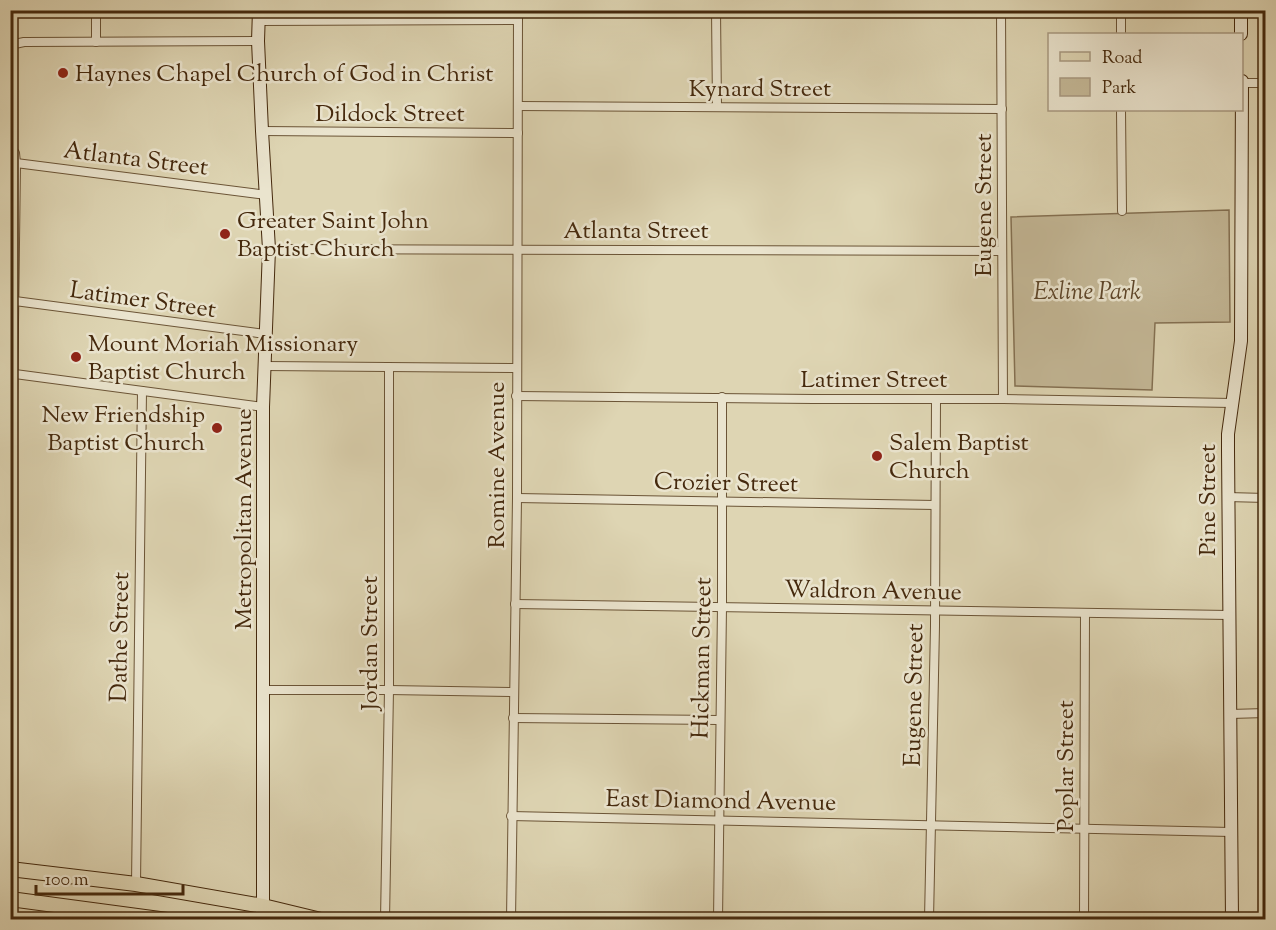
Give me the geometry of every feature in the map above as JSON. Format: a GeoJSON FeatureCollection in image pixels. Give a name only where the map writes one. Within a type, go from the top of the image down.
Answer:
{"type":"FeatureCollection","features":[{"type":"Feature","properties":{"kind":"main road"},"geometry":{"type":"LineString","coordinates":[[10,869],[136,884],[263,913],[321,920]]}},
{"type":"Feature","properties":{"kind":"main road"},"geometry":{"type":"LineString","coordinates":[[10,899],[167,920]]}},
{"type":"Feature","properties":{"kind":"street"},"geometry":{"type":"LineString","coordinates":[[96,10],[96,42]]}},
{"type":"Feature","properties":{"kind":"street"},"geometry":{"type":"LineString","coordinates":[[717,10],[717,107]]}},
{"type":"Feature","properties":{"kind":"street","name":"Eugene Street"},"geometry":{"type":"LineString","coordinates":[[1001,10],[1003,399]]}},
{"type":"Feature","properties":{"kind":"street"},"geometry":{"type":"LineString","coordinates":[[1121,10],[1121,33]]}},
{"type":"Feature","properties":{"kind":"street"},"geometry":{"type":"LineString","coordinates":[[1241,10],[1241,33]]}},
{"type":"Feature","properties":{"kind":"street"},"geometry":{"type":"LineString","coordinates":[[259,16],[518,15]]}},
{"type":"Feature","properties":{"kind":"street","name":"Romine Avenue"},"geometry":{"type":"LineString","coordinates":[[511,920],[517,498],[518,15]]}},
{"type":"Feature","properties":{"kind":"street","name":"Metropolitan Avenue"},"geometry":{"type":"LineString","coordinates":[[259,16],[258,41],[269,249],[263,407],[263,913]]}},
{"type":"Feature","properties":{"kind":"street"},"geometry":{"type":"LineString","coordinates":[[10,45],[24,42],[258,41]]}},
{"type":"Feature","properties":{"kind":"street"},"geometry":{"type":"LineString","coordinates":[[1243,82],[1266,83]]}},
{"type":"Feature","properties":{"kind":"street","name":"Kynard Street"},"geometry":{"type":"LineString","coordinates":[[518,106],[1002,109]]}},
{"type":"Feature","properties":{"kind":"street"},"geometry":{"type":"LineString","coordinates":[[1121,111],[1122,211]]}},
{"type":"Feature","properties":{"kind":"street","name":"Pine Street"},"geometry":{"type":"LineString","coordinates":[[1232,920],[1227,497],[1228,434],[1241,341],[1242,111]]}},
{"type":"Feature","properties":{"kind":"street","name":"Dildock Street"},"geometry":{"type":"LineString","coordinates":[[262,131],[518,133]]}},
{"type":"Feature","properties":{"kind":"street"},"geometry":{"type":"LineString","coordinates":[[10,148],[15,153],[16,163],[12,209],[15,374],[11,488],[10,642]]}},
{"type":"Feature","properties":{"kind":"street","name":"Atlanta Street"},"geometry":{"type":"LineString","coordinates":[[16,163],[267,195]]}},
{"type":"Feature","properties":{"kind":"street","name":"Atlanta Street"},"geometry":{"type":"LineString","coordinates":[[269,249],[1002,251]]}},
{"type":"Feature","properties":{"kind":"street","name":"Latimer Street"},"geometry":{"type":"LineString","coordinates":[[15,301],[265,334]]}},
{"type":"Feature","properties":{"kind":"street"},"geometry":{"type":"LineString","coordinates":[[265,366],[516,368]]}},
{"type":"Feature","properties":{"kind":"street","name":"Jordan Street"},"geometry":{"type":"LineString","coordinates":[[385,920],[389,690],[389,367]]}},
{"type":"Feature","properties":{"kind":"street"},"geometry":{"type":"LineString","coordinates":[[15,374],[263,407]]}},
{"type":"Feature","properties":{"kind":"street","name":"Dathe Street"},"geometry":{"type":"LineString","coordinates":[[136,884],[142,391]]}},
{"type":"Feature","properties":{"kind":"street","name":"Latimer Street"},"geometry":{"type":"LineString","coordinates":[[516,396],[1232,403]]}},
{"type":"Feature","properties":{"kind":"street","name":"Hickman Street"},"geometry":{"type":"LineString","coordinates":[[718,920],[722,397]]}},
{"type":"Feature","properties":{"kind":"street","name":"Eugene Street"},"geometry":{"type":"LineString","coordinates":[[928,920],[936,400]]}},
{"type":"Feature","properties":{"kind":"street"},"geometry":{"type":"LineString","coordinates":[[1227,497],[1266,498]]}},
{"type":"Feature","properties":{"kind":"street","name":"Crozier Street"},"geometry":{"type":"LineString","coordinates":[[517,498],[935,505]]}},
{"type":"Feature","properties":{"kind":"street","name":"Waldron Avenue"},"geometry":{"type":"LineString","coordinates":[[515,604],[1229,615]]}},
{"type":"Feature","properties":{"kind":"street","name":"Poplar Street"},"geometry":{"type":"LineString","coordinates":[[1084,920],[1085,613]]}},
{"type":"Feature","properties":{"kind":"street"},"geometry":{"type":"LineString","coordinates":[[264,690],[513,692]]}},
{"type":"Feature","properties":{"kind":"street"},"geometry":{"type":"LineString","coordinates":[[1230,714],[1266,713]]}},
{"type":"Feature","properties":{"kind":"street"},"geometry":{"type":"LineString","coordinates":[[513,718],[719,720]]}},
{"type":"Feature","properties":{"kind":"street","name":"East Diamond Avenue"},"geometry":{"type":"LineString","coordinates":[[511,816],[1231,832]]}},
{"type":"Feature","properties":{"kind":"green space","name":"Exline Park"},"geometry":{"type":"Polygon","coordinates":[[[1229,210],[1230,322],[1155,323],[1152,390],[1015,386],[1011,217],[1229,210]]]}},
{"type":"Feature","properties":{"kind":"place","name":"Haynes Chapel Church of God in Christ"},"geometry":{"type":"Point","coordinates":[63,73]}},
{"type":"Feature","properties":{"kind":"place","name":"Greater Saint John Baptist Church"},"geometry":{"type":"Point","coordinates":[225,234]}},
{"type":"Feature","properties":{"kind":"place","name":"Mount Moriah Missionary Baptist Church"},"geometry":{"type":"Point","coordinates":[76,357]}},
{"type":"Feature","properties":{"kind":"place","name":"New Friendship Baptist Church"},"geometry":{"type":"Point","coordinates":[217,428]}},
{"type":"Feature","properties":{"kind":"place","name":"Salem Baptist Church"},"geometry":{"type":"Point","coordinates":[877,456]}}]}
